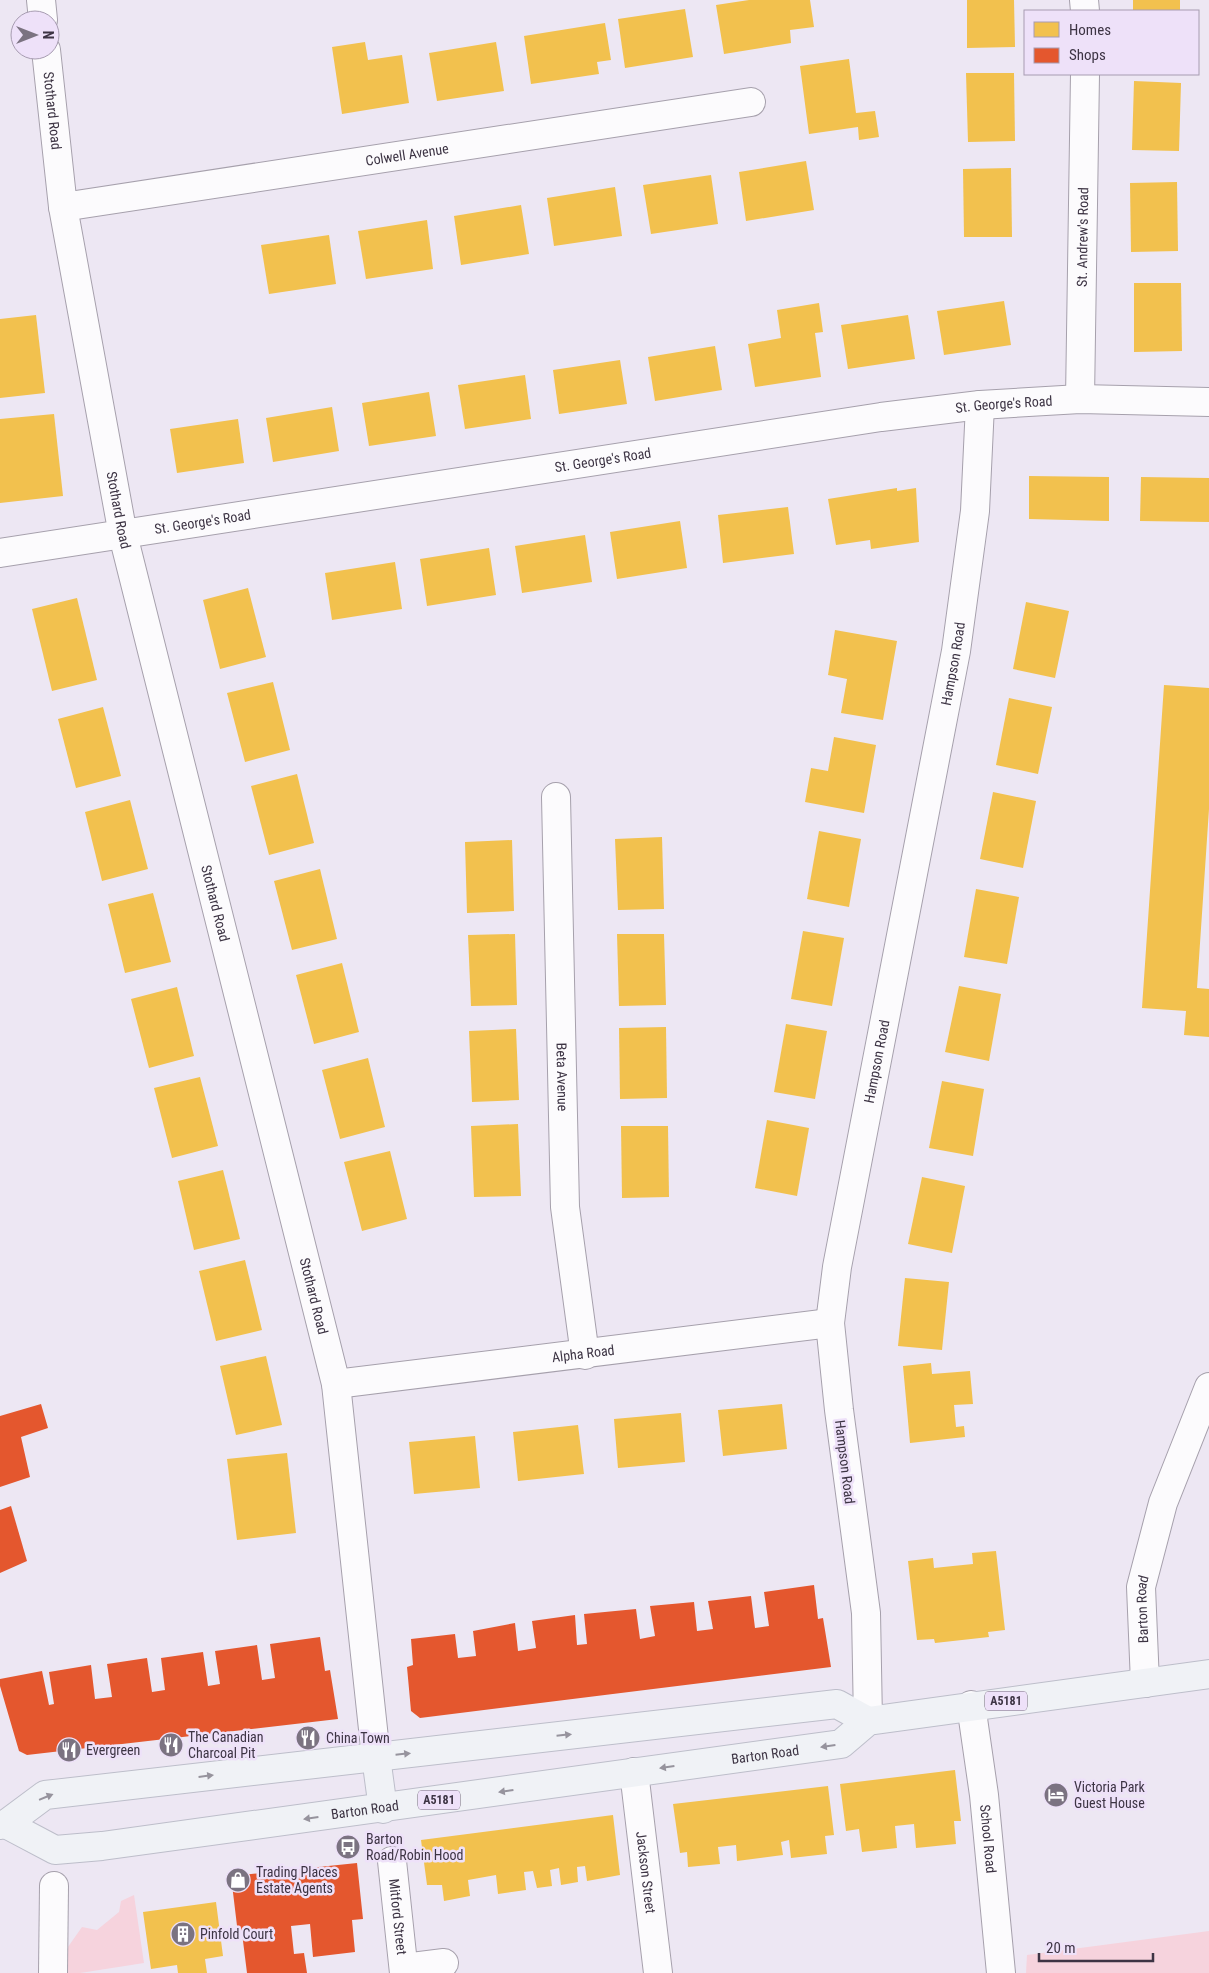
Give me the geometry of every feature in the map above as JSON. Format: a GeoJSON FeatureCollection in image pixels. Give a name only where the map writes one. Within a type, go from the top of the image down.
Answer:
{"type":"FeatureCollection","features":[{"type":"Feature","properties":{"kind":"main road","name":"A5181"},"geometry":{"type":"LineString","coordinates":[[868,1721],[972,1705],[1209,1674]]}},
{"type":"Feature","properties":{"kind":"main road","name":"Barton Road"},"geometry":{"type":"LineString","coordinates":[[837,1704],[868,1721],[841,1744],[383,1809],[55,1850],[3,1824],[45,1794],[376,1757],[837,1704]]}},
{"type":"Feature","properties":{"kind":"main road"},"geometry":{"type":"LineString","coordinates":[[376,1757],[383,1809]]}},
{"type":"Feature","properties":{"kind":"street","name":"Stothard Road"},"geometry":{"type":"LineString","coordinates":[[47,60],[63,207],[122,535],[336,1384],[376,1757]]}},
{"type":"Feature","properties":{"kind":"street","name":"St. Andrew's Road"},"geometry":{"type":"LineString","coordinates":[[1080,399],[1085,75]]}},
{"type":"Feature","properties":{"kind":"street","name":"Colwell Avenue"},"geometry":{"type":"LineString","coordinates":[[63,207],[751,102]]}},
{"type":"Feature","properties":{"kind":"street","name":"St. George's Road"},"geometry":{"type":"LineString","coordinates":[[0,553],[881,416],[980,405],[1080,399],[1209,402]]}},
{"type":"Feature","properties":{"kind":"street","name":"Hampson Road"},"geometry":{"type":"LineString","coordinates":[[868,1721],[866,1613],[838,1410],[830,1324],[837,1266],[956,651],[975,511],[980,405]]}},
{"type":"Feature","properties":{"kind":"street","name":"Beta Avenue"},"geometry":{"type":"LineString","coordinates":[[556,796],[565,1206],[586,1355]]}},
{"type":"Feature","properties":{"kind":"street","name":"Alpha Road"},"geometry":{"type":"LineString","coordinates":[[336,1384],[830,1324]]}},
{"type":"Feature","properties":{"kind":"street","name":"Barton Road"},"geometry":{"type":"LineString","coordinates":[[1145,1683],[1141,1587],[1164,1503],[1209,1387]]}},
{"type":"Feature","properties":{"kind":"street","name":"School Road"},"geometry":{"type":"LineString","coordinates":[[972,1705],[984,1794],[1001,1973]]}},
{"type":"Feature","properties":{"kind":"street","name":"Jackson Street"},"geometry":{"type":"LineString","coordinates":[[634,1772],[658,1973]]}},
{"type":"Feature","properties":{"kind":"street","name":"Mitford Street"},"geometry":{"type":"LineString","coordinates":[[392,1861],[404,1970]]}},
{"type":"Feature","properties":{"kind":"street"},"geometry":{"type":"LineString","coordinates":[[49,1905],[53,1973]]}},
{"type":"Feature","properties":{"kind":"street"},"geometry":{"type":"LineString","coordinates":[[404,1970],[444,1963]]}},
{"type":"Feature","properties":{"kind":"shaded area"},"geometry":{"type":"Polygon","coordinates":[[[134,1895],[144,1963],[80,1973],[62,1973],[63,1954],[82,1927],[97,1930],[119,1912],[121,1901],[134,1895]]]}},
{"type":"Feature","properties":{"kind":"shaded area"},"geometry":{"type":"Polygon","coordinates":[[[1209,1931],[1209,1973],[1026,1973],[1027,1955],[1209,1931]]]}},
{"type":"Feature","properties":{"kind":"building: Homes"},"geometry":{"type":"Polygon","coordinates":[[[749,0],[810,0],[814,27],[790,30],[791,43],[724,54],[716,5],[749,0]]]}},
{"type":"Feature","properties":{"kind":"building: Homes"},"geometry":{"type":"Polygon","coordinates":[[[967,0],[1014,0],[1015,47],[967,48],[967,0]]]}},
{"type":"Feature","properties":{"kind":"building: Homes"},"geometry":{"type":"Polygon","coordinates":[[[1133,0],[1180,0],[1180,10],[1133,10],[1133,0]]]}},
{"type":"Feature","properties":{"kind":"building: Homes"},"geometry":{"type":"Polygon","coordinates":[[[685,9],[693,57],[625,68],[618,19],[685,9]]]}},
{"type":"Feature","properties":{"kind":"building: Homes"},"geometry":{"type":"Polygon","coordinates":[[[605,23],[611,60],[597,62],[599,74],[531,84],[524,36],[605,23]]]}},
{"type":"Feature","properties":{"kind":"building: Homes"},"geometry":{"type":"Polygon","coordinates":[[[365,42],[368,60],[402,55],[409,103],[342,114],[332,47],[365,42]]]}},
{"type":"Feature","properties":{"kind":"building: Homes"},"geometry":{"type":"Polygon","coordinates":[[[496,42],[504,91],[437,101],[429,53],[496,42]]]}},
{"type":"Feature","properties":{"kind":"building: Homes"},"geometry":{"type":"Polygon","coordinates":[[[849,59],[856,113],[875,111],[879,137],[859,140],[858,127],[809,134],[800,66],[849,59]]]}},
{"type":"Feature","properties":{"kind":"building: Homes"},"geometry":{"type":"Polygon","coordinates":[[[966,73],[1014,73],[1015,141],[968,142],[966,73]]]}},
{"type":"Feature","properties":{"kind":"building: Homes"},"geometry":{"type":"Polygon","coordinates":[[[1134,81],[1181,83],[1179,151],[1132,150],[1134,81]]]}},
{"type":"Feature","properties":{"kind":"building: Homes"},"geometry":{"type":"Polygon","coordinates":[[[806,161],[814,210],[746,221],[739,172],[806,161]]]}},
{"type":"Feature","properties":{"kind":"building: Homes"},"geometry":{"type":"Polygon","coordinates":[[[1011,168],[1012,237],[964,237],[963,169],[1011,168]]]}},
{"type":"Feature","properties":{"kind":"building: Homes"},"geometry":{"type":"Polygon","coordinates":[[[711,175],[718,224],[651,234],[643,185],[711,175]]]}},
{"type":"Feature","properties":{"kind":"building: Homes"},"geometry":{"type":"Polygon","coordinates":[[[1177,182],[1178,251],[1131,252],[1130,183],[1177,182]]]}},
{"type":"Feature","properties":{"kind":"building: Homes"},"geometry":{"type":"Polygon","coordinates":[[[615,187],[622,236],[554,246],[547,198],[615,187]]]}},
{"type":"Feature","properties":{"kind":"building: Homes"},"geometry":{"type":"Polygon","coordinates":[[[521,205],[529,254],[461,265],[454,216],[521,205]]]}},
{"type":"Feature","properties":{"kind":"building: Homes"},"geometry":{"type":"Polygon","coordinates":[[[427,220],[433,269],[366,279],[358,231],[427,220]]]}},
{"type":"Feature","properties":{"kind":"building: Homes"},"geometry":{"type":"Polygon","coordinates":[[[329,235],[336,284],[269,294],[261,245],[329,235]]]}},
{"type":"Feature","properties":{"kind":"building: Homes"},"geometry":{"type":"Polygon","coordinates":[[[1134,283],[1181,283],[1182,351],[1134,352],[1134,283]]]}},
{"type":"Feature","properties":{"kind":"building: Homes"},"geometry":{"type":"Polygon","coordinates":[[[1004,301],[1011,345],[944,355],[937,311],[1004,301]]]}},
{"type":"Feature","properties":{"kind":"building: Homes"},"geometry":{"type":"Polygon","coordinates":[[[819,303],[823,332],[815,333],[821,377],[755,387],[748,344],[781,338],[777,310],[819,303]]]}},
{"type":"Feature","properties":{"kind":"building: Homes"},"geometry":{"type":"Polygon","coordinates":[[[36,315],[45,393],[0,398],[0,319],[36,315]]]}},
{"type":"Feature","properties":{"kind":"building: Homes"},"geometry":{"type":"Polygon","coordinates":[[[908,315],[915,359],[848,369],[841,325],[908,315]]]}},
{"type":"Feature","properties":{"kind":"building: Homes"},"geometry":{"type":"Polygon","coordinates":[[[715,346],[722,390],[655,401],[648,357],[715,346]]]}},
{"type":"Feature","properties":{"kind":"building: Homes"},"geometry":{"type":"Polygon","coordinates":[[[620,360],[627,404],[559,414],[553,370],[620,360]]]}},
{"type":"Feature","properties":{"kind":"building: Homes"},"geometry":{"type":"Polygon","coordinates":[[[525,375],[531,419],[465,429],[458,385],[525,375]]]}},
{"type":"Feature","properties":{"kind":"building: Homes"},"geometry":{"type":"Polygon","coordinates":[[[429,392],[436,436],[369,446],[362,403],[429,392]]]}},
{"type":"Feature","properties":{"kind":"building: Homes"},"geometry":{"type":"Polygon","coordinates":[[[332,407],[339,451],[273,462],[266,418],[332,407]]]}},
{"type":"Feature","properties":{"kind":"building: Homes"},"geometry":{"type":"Polygon","coordinates":[[[54,414],[63,496],[0,503],[0,419],[54,414]]]}},
{"type":"Feature","properties":{"kind":"building: Homes"},"geometry":{"type":"Polygon","coordinates":[[[238,419],[244,463],[177,473],[170,429],[238,419]]]}},
{"type":"Feature","properties":{"kind":"building: Homes"},"geometry":{"type":"Polygon","coordinates":[[[1029,476],[1109,477],[1109,521],[1029,519],[1029,476]]]}},
{"type":"Feature","properties":{"kind":"building: Homes"},"geometry":{"type":"Polygon","coordinates":[[[1141,477],[1209,478],[1209,522],[1140,521],[1141,477]]]}},
{"type":"Feature","properties":{"kind":"building: Homes"},"geometry":{"type":"Polygon","coordinates":[[[897,488],[897,491],[916,488],[919,542],[871,549],[870,540],[836,545],[828,499],[897,488]]]}},
{"type":"Feature","properties":{"kind":"building: Homes"},"geometry":{"type":"Polygon","coordinates":[[[788,507],[794,554],[723,563],[718,515],[788,507]]]}},
{"type":"Feature","properties":{"kind":"building: Homes"},"geometry":{"type":"Polygon","coordinates":[[[680,521],[687,568],[617,579],[610,532],[680,521]]]}},
{"type":"Feature","properties":{"kind":"building: Homes"},"geometry":{"type":"Polygon","coordinates":[[[585,535],[592,582],[522,593],[515,546],[585,535]]]}},
{"type":"Feature","properties":{"kind":"building: Homes"},"geometry":{"type":"Polygon","coordinates":[[[489,548],[496,595],[427,606],[420,559],[489,548]]]}},
{"type":"Feature","properties":{"kind":"building: Homes"},"geometry":{"type":"Polygon","coordinates":[[[395,562],[402,609],[332,620],[325,573],[395,562]]]}},
{"type":"Feature","properties":{"kind":"building: Homes"},"geometry":{"type":"Polygon","coordinates":[[[248,588],[266,657],[220,669],[203,600],[248,588]]]}},
{"type":"Feature","properties":{"kind":"building: Homes"},"geometry":{"type":"Polygon","coordinates":[[[77,598],[97,680],[52,691],[32,609],[77,598]]]}},
{"type":"Feature","properties":{"kind":"building: Homes"},"geometry":{"type":"Polygon","coordinates":[[[1026,602],[1069,611],[1055,678],[1013,669],[1026,602]]]}},
{"type":"Feature","properties":{"kind":"building: Homes"},"geometry":{"type":"Polygon","coordinates":[[[835,630],[897,641],[883,720],[841,713],[847,679],[828,675],[835,630]]]}},
{"type":"Feature","properties":{"kind":"building: Homes"},"geometry":{"type":"Polygon","coordinates":[[[273,682],[290,750],[245,762],[227,693],[273,682]]]}},
{"type":"Feature","properties":{"kind":"building: Homes"},"geometry":{"type":"Polygon","coordinates":[[[1164,685],[1209,688],[1209,809],[1197,988],[1209,989],[1209,1037],[1184,1035],[1186,1011],[1142,1008],[1164,685]]]}},
{"type":"Feature","properties":{"kind":"building: Homes"},"geometry":{"type":"Polygon","coordinates":[[[1009,698],[1052,707],[1038,774],[996,765],[1009,698]]]}},
{"type":"Feature","properties":{"kind":"building: Homes"},"geometry":{"type":"Polygon","coordinates":[[[103,707],[121,776],[76,788],[58,719],[103,707]]]}},
{"type":"Feature","properties":{"kind":"building: Homes"},"geometry":{"type":"Polygon","coordinates":[[[834,737],[876,745],[864,813],[805,802],[811,768],[828,771],[834,737]]]}},
{"type":"Feature","properties":{"kind":"building: Homes"},"geometry":{"type":"Polygon","coordinates":[[[297,774],[314,843],[269,855],[251,786],[297,774]]]}},
{"type":"Feature","properties":{"kind":"building: Homes"},"geometry":{"type":"Polygon","coordinates":[[[993,792],[1036,801],[1023,868],[980,859],[993,792]]]}},
{"type":"Feature","properties":{"kind":"building: Homes"},"geometry":{"type":"Polygon","coordinates":[[[130,800],[148,869],[102,881],[85,812],[130,800]]]}},
{"type":"Feature","properties":{"kind":"building: Homes"},"geometry":{"type":"Polygon","coordinates":[[[819,831],[861,839],[849,907],[807,899],[819,831]]]}},
{"type":"Feature","properties":{"kind":"building: Homes"},"geometry":{"type":"Polygon","coordinates":[[[662,837],[664,909],[618,910],[615,839],[662,837]]]}},
{"type":"Feature","properties":{"kind":"building: Homes"},"geometry":{"type":"Polygon","coordinates":[[[512,840],[514,911],[467,913],[465,842],[512,840]]]}},
{"type":"Feature","properties":{"kind":"building: Homes"},"geometry":{"type":"Polygon","coordinates":[[[320,869],[337,939],[292,950],[274,881],[320,869]]]}},
{"type":"Feature","properties":{"kind":"building: Homes"},"geometry":{"type":"Polygon","coordinates":[[[976,889],[1019,897],[1007,964],[964,957],[976,889]]]}},
{"type":"Feature","properties":{"kind":"building: Homes"},"geometry":{"type":"Polygon","coordinates":[[[153,893],[171,962],[125,973],[108,904],[153,893]]]}},
{"type":"Feature","properties":{"kind":"building: Homes"},"geometry":{"type":"Polygon","coordinates":[[[803,931],[844,938],[832,1006],[791,999],[803,931]]]}},
{"type":"Feature","properties":{"kind":"building: Homes"},"geometry":{"type":"Polygon","coordinates":[[[515,934],[517,1005],[471,1006],[468,935],[515,934]]]}},
{"type":"Feature","properties":{"kind":"building: Homes"},"geometry":{"type":"Polygon","coordinates":[[[617,934],[664,934],[666,1005],[619,1006],[617,934]]]}},
{"type":"Feature","properties":{"kind":"building: Homes"},"geometry":{"type":"Polygon","coordinates":[[[342,963],[359,1032],[314,1044],[296,975],[342,963]]]}},
{"type":"Feature","properties":{"kind":"building: Homes"},"geometry":{"type":"Polygon","coordinates":[[[959,986],[1001,994],[989,1061],[945,1052],[959,986]]]}},
{"type":"Feature","properties":{"kind":"building: Homes"},"geometry":{"type":"Polygon","coordinates":[[[177,987],[194,1056],[149,1068],[131,999],[177,987]]]}},
{"type":"Feature","properties":{"kind":"building: Homes"},"geometry":{"type":"Polygon","coordinates":[[[786,1024],[827,1031],[815,1099],[774,1092],[786,1024]]]}},
{"type":"Feature","properties":{"kind":"building: Homes"},"geometry":{"type":"Polygon","coordinates":[[[666,1027],[667,1098],[620,1099],[619,1028],[666,1027]]]}},
{"type":"Feature","properties":{"kind":"building: Homes"},"geometry":{"type":"Polygon","coordinates":[[[516,1029],[519,1100],[472,1102],[469,1031],[516,1029]]]}},
{"type":"Feature","properties":{"kind":"building: Homes"},"geometry":{"type":"Polygon","coordinates":[[[368,1058],[385,1127],[340,1139],[322,1070],[368,1058]]]}},
{"type":"Feature","properties":{"kind":"building: Homes"},"geometry":{"type":"Polygon","coordinates":[[[200,1077],[218,1146],[172,1158],[154,1088],[200,1077]]]}},
{"type":"Feature","properties":{"kind":"building: Homes"},"geometry":{"type":"Polygon","coordinates":[[[942,1081],[984,1089],[973,1156],[929,1148],[942,1081]]]}},
{"type":"Feature","properties":{"kind":"building: Homes"},"geometry":{"type":"Polygon","coordinates":[[[767,1120],[809,1128],[797,1196],[755,1188],[767,1120]]]}},
{"type":"Feature","properties":{"kind":"building: Homes"},"geometry":{"type":"Polygon","coordinates":[[[518,1124],[521,1196],[474,1197],[471,1126],[518,1124]]]}},
{"type":"Feature","properties":{"kind":"building: Homes"},"geometry":{"type":"Polygon","coordinates":[[[621,1126],[668,1126],[669,1197],[622,1198],[621,1126]]]}},
{"type":"Feature","properties":{"kind":"building: Homes"},"geometry":{"type":"Polygon","coordinates":[[[390,1151],[407,1219],[362,1231],[344,1162],[390,1151]]]}},
{"type":"Feature","properties":{"kind":"building: Homes"},"geometry":{"type":"Polygon","coordinates":[[[223,1170],[240,1239],[194,1250],[178,1181],[223,1170]]]}},
{"type":"Feature","properties":{"kind":"building: Homes"},"geometry":{"type":"Polygon","coordinates":[[[922,1177],[965,1186],[952,1253],[908,1244],[922,1177]]]}},
{"type":"Feature","properties":{"kind":"building: Homes"},"geometry":{"type":"Polygon","coordinates":[[[245,1260],[262,1330],[216,1341],[199,1271],[245,1260]]]}},
{"type":"Feature","properties":{"kind":"building: Homes"},"geometry":{"type":"Polygon","coordinates":[[[905,1278],[949,1282],[942,1350],[898,1346],[905,1278]]]}},
{"type":"Feature","properties":{"kind":"building: Homes"},"geometry":{"type":"Polygon","coordinates":[[[266,1356],[282,1425],[236,1435],[220,1366],[266,1356]]]}},
{"type":"Feature","properties":{"kind":"building: Homes"},"geometry":{"type":"Polygon","coordinates":[[[931,1363],[932,1374],[970,1371],[973,1404],[954,1405],[956,1427],[964,1426],[965,1437],[910,1443],[903,1366],[931,1363]]]}},
{"type":"Feature","properties":{"kind":"building: Homes"},"geometry":{"type":"Polygon","coordinates":[[[782,1404],[787,1449],[723,1456],[718,1410],[782,1404]]]}},
{"type":"Feature","properties":{"kind":"building: Homes"},"geometry":{"type":"Polygon","coordinates":[[[681,1413],[685,1462],[618,1468],[614,1419],[681,1413]]]}},
{"type":"Feature","properties":{"kind":"building: Homes"},"geometry":{"type":"Polygon","coordinates":[[[578,1425],[584,1474],[518,1481],[513,1432],[578,1425]]]}},
{"type":"Feature","properties":{"kind":"building: Homes"},"geometry":{"type":"Polygon","coordinates":[[[475,1436],[480,1488],[414,1494],[409,1442],[475,1436]]]}},
{"type":"Feature","properties":{"kind":"building: Homes"},"geometry":{"type":"Polygon","coordinates":[[[287,1453],[296,1533],[237,1540],[227,1459],[287,1453]]]}},
{"type":"Feature","properties":{"kind":"building: Homes"},"geometry":{"type":"Polygon","coordinates":[[[996,1551],[1005,1630],[988,1632],[989,1637],[935,1643],[934,1639],[917,1640],[908,1561],[933,1558],[934,1568],[973,1564],[972,1553],[996,1551]]]}},
{"type":"Feature","properties":{"kind":"building: Homes"},"geometry":{"type":"Polygon","coordinates":[[[955,1770],[961,1821],[954,1821],[956,1844],[916,1848],[914,1824],[895,1826],[897,1848],[862,1852],[859,1829],[846,1831],[840,1784],[955,1770]]]}},
{"type":"Feature","properties":{"kind":"building: Homes"},"geometry":{"type":"Polygon","coordinates":[[[828,1786],[834,1835],[825,1836],[827,1854],[791,1858],[789,1840],[781,1842],[783,1855],[737,1861],[736,1845],[718,1847],[720,1864],[688,1867],[687,1852],[680,1853],[673,1804],[828,1786]]]}},
{"type":"Feature","properties":{"kind":"building: Homes"},"geometry":{"type":"Polygon","coordinates":[[[613,1815],[620,1875],[587,1881],[585,1866],[577,1867],[578,1882],[561,1885],[559,1868],[550,1870],[552,1886],[537,1888],[533,1871],[524,1872],[526,1890],[498,1894],[496,1875],[468,1880],[470,1896],[444,1901],[442,1885],[427,1885],[421,1840],[613,1815]]]}},
{"type":"Feature","properties":{"kind":"building: Homes","name":"Pinfold Court"},"geometry":{"type":"Polygon","coordinates":[[[216,1902],[223,1956],[205,1959],[207,1973],[178,1973],[177,1965],[151,1969],[143,1912],[216,1902]]]}},
{"type":"Feature","properties":{"kind":"building: Shops"},"geometry":{"type":"Polygon","coordinates":[[[41,1404],[48,1428],[21,1437],[30,1477],[0,1487],[0,1416],[41,1404]]]}},
{"type":"Feature","properties":{"kind":"building: Shops"},"geometry":{"type":"Polygon","coordinates":[[[11,1506],[27,1561],[0,1573],[0,1510],[11,1506]]]}},
{"type":"Feature","properties":{"kind":"building: Shops"},"geometry":{"type":"Polygon","coordinates":[[[814,1585],[818,1619],[823,1618],[831,1667],[420,1718],[411,1711],[407,1667],[413,1665],[411,1639],[455,1634],[458,1658],[476,1656],[473,1631],[515,1623],[518,1651],[536,1648],[532,1621],[575,1615],[577,1645],[587,1644],[584,1614],[636,1609],[640,1639],[655,1636],[650,1606],[694,1602],[697,1631],[713,1629],[708,1601],[751,1596],[755,1628],[769,1626],[764,1592],[814,1585]]]}},
{"type":"Feature","properties":{"kind":"building: Shops"},"geometry":{"type":"Polygon","coordinates":[[[320,1637],[325,1671],[330,1670],[338,1719],[27,1755],[19,1751],[0,1686],[0,1679],[42,1671],[49,1705],[54,1704],[49,1672],[91,1665],[95,1699],[112,1697],[107,1664],[147,1658],[152,1692],[165,1690],[161,1658],[203,1652],[208,1686],[220,1684],[215,1651],[257,1645],[262,1680],[275,1678],[270,1644],[320,1637]]]}},
{"type":"Feature","properties":{"kind":"building: Shops"},"geometry":{"type":"Polygon","coordinates":[[[357,1863],[363,1919],[352,1920],[355,1952],[313,1957],[310,1924],[291,1926],[294,1954],[304,1953],[307,1973],[247,1973],[242,1933],[238,1934],[231,1876],[357,1863]]]}},
{"type":"Feature","properties":{"kind":"place","name":"China Town"},"geometry":{"type":"Point","coordinates":[308,1738]}},
{"type":"Feature","properties":{"kind":"place","name":"The Canadian Charcoal Pit"},"geometry":{"type":"Point","coordinates":[171,1745]}},
{"type":"Feature","properties":{"kind":"place","name":"Evergreen"},"geometry":{"type":"Point","coordinates":[69,1750]}},
{"type":"Feature","properties":{"kind":"place","name":"Victoria Park Guest House"},"geometry":{"type":"Point","coordinates":[1056,1795]}},
{"type":"Feature","properties":{"kind":"place","name":"Barton Road/Robin Hood"},"geometry":{"type":"Point","coordinates":[348,1847]}},
{"type":"Feature","properties":{"kind":"place","name":"Trading Places Estate Agents"},"geometry":{"type":"Point","coordinates":[238,1880]}},
{"type":"Feature","properties":{"kind":"place","name":"Pinfold Court"},"geometry":{"type":"Point","coordinates":[183,1934]}}]}
